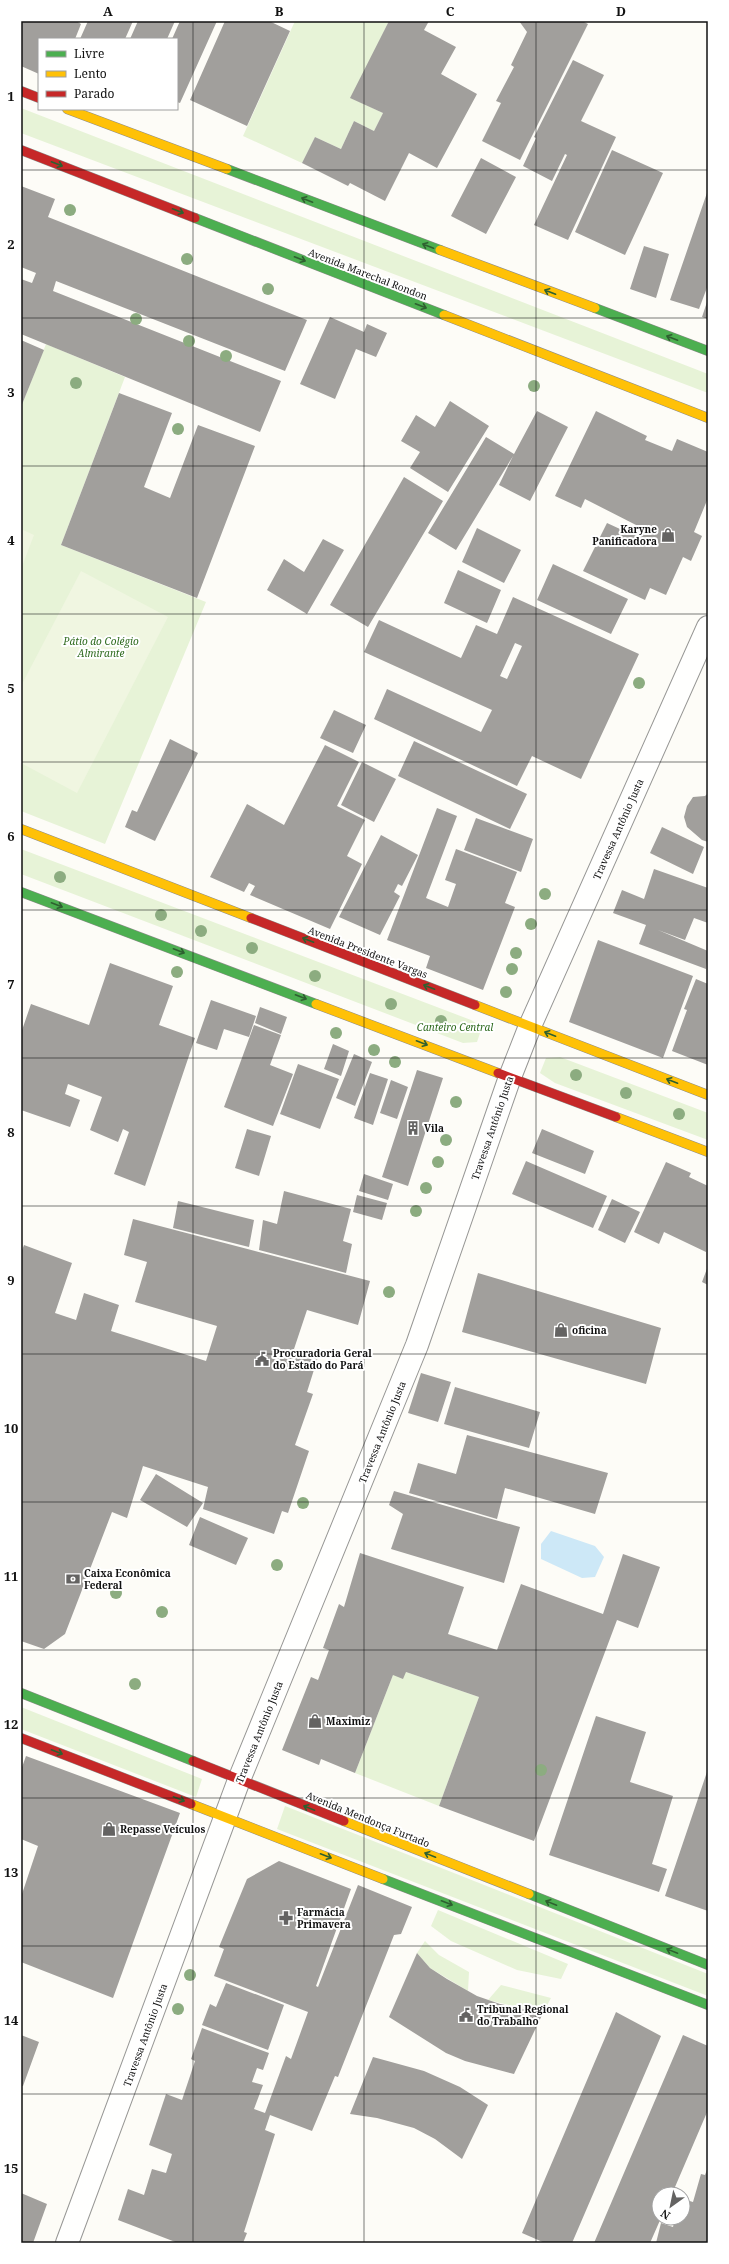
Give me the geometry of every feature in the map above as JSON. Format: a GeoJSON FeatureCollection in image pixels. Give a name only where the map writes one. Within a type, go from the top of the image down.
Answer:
{"type":"FeatureCollection","features":[{"type":"Feature","properties":{"kind":"street"},"geometry":{"type":"LineString","coordinates":[[21,91],[38,98]]}},
{"type":"Feature","properties":{"kind":"street"},"geometry":{"type":"LineString","coordinates":[[71,110],[708,352]]}},
{"type":"Feature","properties":{"kind":"street","name":"Avenida Marechal Rondon"},"geometry":{"type":"LineString","coordinates":[[21,150],[708,418]]}},
{"type":"Feature","properties":{"kind":"street","name":"Travessa Antônio Justa"},"geometry":{"type":"LineString","coordinates":[[67,2243],[239,1780],[417,1346],[510,1077],[530,1026],[708,627]]}},
{"type":"Feature","properties":{"kind":"street","name":"Avenida Presidente Vargas"},"geometry":{"type":"LineString","coordinates":[[21,829],[708,1095]]}},
{"type":"Feature","properties":{"kind":"street"},"geometry":{"type":"LineString","coordinates":[[21,892],[708,1152]]}},
{"type":"Feature","properties":{"kind":"street","name":"Avenida Mendonça Furtado"},"geometry":{"type":"LineString","coordinates":[[21,1693],[708,1965]]}},
{"type":"Feature","properties":{"kind":"street"},"geometry":{"type":"LineString","coordinates":[[21,1738],[708,2005]]}},
{"type":"Feature","properties":{"kind":"green space"},"geometry":{"type":"Polygon","coordinates":[[[295,21],[389,21],[351,98],[383,113],[374,131],[354,121],[341,149],[315,137],[302,163],[243,136],[295,21]]]}},
{"type":"Feature","properties":{"kind":"green space"},"geometry":{"type":"Polygon","coordinates":[[[21,108],[708,374],[708,393],[21,133],[21,108]]]}},
{"type":"Feature","properties":{"kind":"green space","name":"Pátio do Colégio Almirante"},"geometry":{"type":"Polygon","coordinates":[[[46,344],[125,377],[61,545],[206,602],[105,844],[21,811],[21,407],[46,344]]]}},
{"type":"Feature","properties":{"kind":"green space"},"geometry":{"type":"Polygon","coordinates":[[[21,529],[34,535],[21,569],[21,529]]]}},
{"type":"Feature","properties":{"kind":"green space"},"geometry":{"type":"Polygon","coordinates":[[[81,571],[168,617],[77,793],[21,763],[21,686],[81,571]]]}},
{"type":"Feature","properties":{"kind":"green space","name":"Canteiro Central"},"geometry":{"type":"Polygon","coordinates":[[[21,849],[471,1020],[482,1027],[477,1042],[463,1043],[21,874],[21,849]]]}},
{"type":"Feature","properties":{"kind":"green space"},"geometry":{"type":"Polygon","coordinates":[[[560,1057],[708,1113],[708,1140],[555,1083],[540,1073],[546,1058],[560,1057]]]}},
{"type":"Feature","properties":{"kind":"green space"},"geometry":{"type":"Polygon","coordinates":[[[406,1672],[479,1697],[439,1806],[355,1773],[393,1675],[406,1672]]]}},
{"type":"Feature","properties":{"kind":"green space"},"geometry":{"type":"Polygon","coordinates":[[[21,1707],[202,1779],[196,1797],[21,1729],[21,1707]]]}},
{"type":"Feature","properties":{"kind":"green space"},"geometry":{"type":"Polygon","coordinates":[[[285,1806],[708,1974],[708,1996],[277,1829],[285,1806]]]}},
{"type":"Feature","properties":{"kind":"green space"},"geometry":{"type":"Polygon","coordinates":[[[438,1910],[568,1964],[561,1979],[517,1970],[451,1941],[431,1926],[438,1910]]]}},
{"type":"Feature","properties":{"kind":"green space"},"geometry":{"type":"Polygon","coordinates":[[[425,1941],[439,1955],[469,1972],[468,1991],[430,1968],[417,1953],[425,1941]]]}},
{"type":"Feature","properties":{"kind":"green space"},"geometry":{"type":"Polygon","coordinates":[[[501,1985],[551,1998],[543,2013],[488,2000],[501,1985]]]}},
{"type":"Feature","properties":{"kind":"water"},"geometry":{"type":"Polygon","coordinates":[[[551,1531],[595,1546],[604,1557],[595,1577],[582,1578],[541,1559],[541,1544],[551,1531]]]}},
{"type":"Feature","properties":{"kind":"building"},"geometry":{"type":"Polygon","coordinates":[[[21,21],[76,21],[81,24],[75,38],[38,38],[38,74],[21,66],[21,21]]]}},
{"type":"Feature","properties":{"kind":"building"},"geometry":{"type":"Polygon","coordinates":[[[88,21],[133,21],[125,38],[80,38],[88,21]]]}},
{"type":"Feature","properties":{"kind":"building"},"geometry":{"type":"Polygon","coordinates":[[[138,21],[175,21],[167,38],[130,38],[138,21]]]}},
{"type":"Feature","properties":{"kind":"building"},"geometry":{"type":"Polygon","coordinates":[[[180,21],[217,21],[180,103],[178,102],[178,38],[172,38],[180,21]]]}},
{"type":"Feature","properties":{"kind":"building"},"geometry":{"type":"Polygon","coordinates":[[[225,21],[269,21],[290,31],[247,126],[190,100],[225,21]]]}},
{"type":"Feature","properties":{"kind":"building"},"geometry":{"type":"Polygon","coordinates":[[[389,21],[429,21],[424,30],[456,47],[441,74],[477,94],[437,168],[409,153],[385,201],[350,183],[348,186],[302,163],[315,137],[341,149],[354,121],[374,131],[383,113],[350,98],[389,21]]]}},
{"type":"Feature","properties":{"kind":"building"},"geometry":{"type":"Polygon","coordinates":[[[519,21],[582,21],[588,24],[520,160],[482,141],[501,103],[496,101],[514,67],[511,65],[527,32],[519,21]]]}},
{"type":"Feature","properties":{"kind":"building"},"geometry":{"type":"Polygon","coordinates":[[[573,60],[604,75],[581,121],[616,137],[568,240],[534,225],[567,155],[565,154],[552,181],[523,166],[536,138],[534,137],[573,60]]]}},
{"type":"Feature","properties":{"kind":"building"},"geometry":{"type":"Polygon","coordinates":[[[612,150],[663,173],[625,255],[575,232],[612,150]]]}},
{"type":"Feature","properties":{"kind":"building"},"geometry":{"type":"Polygon","coordinates":[[[481,158],[516,177],[486,234],[451,216],[481,158]]]}},
{"type":"Feature","properties":{"kind":"building"},"geometry":{"type":"Polygon","coordinates":[[[21,186],[55,199],[48,217],[307,320],[285,371],[56,281],[53,291],[281,381],[260,432],[21,334],[21,279],[32,283],[36,273],[21,267],[21,186]]]}},
{"type":"Feature","properties":{"kind":"building"},"geometry":{"type":"Polygon","coordinates":[[[708,190],[708,285],[699,309],[670,300],[708,190]]]}},
{"type":"Feature","properties":{"kind":"building"},"geometry":{"type":"Polygon","coordinates":[[[644,246],[669,254],[656,298],[630,289],[644,246]]]}},
{"type":"Feature","properties":{"kind":"building"},"geometry":{"type":"Polygon","coordinates":[[[708,299],[708,319],[702,317],[708,299]]]}},
{"type":"Feature","properties":{"kind":"building"},"geometry":{"type":"Polygon","coordinates":[[[330,317],[364,332],[367,324],[387,333],[376,357],[356,349],[335,399],[300,384],[330,317]]]}},
{"type":"Feature","properties":{"kind":"building"},"geometry":{"type":"Polygon","coordinates":[[[21,340],[44,350],[21,407],[21,340]]]}},
{"type":"Feature","properties":{"kind":"building"},"geometry":{"type":"Polygon","coordinates":[[[119,393],[172,413],[144,487],[170,498],[198,425],[255,446],[197,598],[61,545],[119,393]]]}},
{"type":"Feature","properties":{"kind":"building"},"geometry":{"type":"Polygon","coordinates":[[[450,401],[489,426],[448,492],[410,468],[420,452],[401,441],[416,415],[435,427],[450,401]]]}},
{"type":"Feature","properties":{"kind":"building"},"geometry":{"type":"Polygon","coordinates":[[[537,411],[568,427],[530,501],[499,485],[513,456],[456,550],[428,533],[486,437],[514,454],[537,411]]]}},
{"type":"Feature","properties":{"kind":"building"},"geometry":{"type":"Polygon","coordinates":[[[596,411],[647,436],[645,440],[672,451],[677,439],[708,452],[708,498],[694,532],[702,536],[691,561],[683,557],[666,595],[650,588],[645,600],[583,571],[607,523],[633,535],[638,526],[585,499],[581,508],[555,496],[596,411]]]}},
{"type":"Feature","properties":{"kind":"building"},"geometry":{"type":"Polygon","coordinates":[[[404,477],[443,501],[368,627],[330,605],[404,477]]]}},
{"type":"Feature","properties":{"kind":"building"},"geometry":{"type":"Polygon","coordinates":[[[477,528],[521,550],[504,583],[462,562],[477,528]]]}},
{"type":"Feature","properties":{"kind":"building"},"geometry":{"type":"Polygon","coordinates":[[[323,539],[344,550],[307,614],[267,590],[284,559],[304,572],[323,539]]]}},
{"type":"Feature","properties":{"kind":"building"},"geometry":{"type":"Polygon","coordinates":[[[553,564],[628,599],[611,634],[537,600],[553,564]]]}},
{"type":"Feature","properties":{"kind":"building"},"geometry":{"type":"Polygon","coordinates":[[[458,570],[501,590],[487,623],[444,603],[458,570]]]}},
{"type":"Feature","properties":{"kind":"building"},"geometry":{"type":"Polygon","coordinates":[[[513,597],[639,654],[581,779],[532,756],[517,786],[374,719],[387,689],[481,732],[492,710],[364,652],[379,620],[461,658],[476,625],[497,634],[513,597]],[[515,643],[500,676],[507,679],[522,646],[515,643]]]}},
{"type":"Feature","properties":{"kind":"building"},"geometry":{"type":"Polygon","coordinates":[[[334,710],[366,725],[353,753],[320,738],[334,710]]]}},
{"type":"Feature","properties":{"kind":"building"},"geometry":{"type":"Polygon","coordinates":[[[170,739],[198,753],[155,841],[125,827],[132,810],[137,812],[170,739]]]}},
{"type":"Feature","properties":{"kind":"building"},"geometry":{"type":"Polygon","coordinates":[[[414,741],[527,794],[510,829],[398,776],[414,741]]]}},
{"type":"Feature","properties":{"kind":"building"},"geometry":{"type":"Polygon","coordinates":[[[325,745],[359,762],[337,806],[365,820],[347,856],[362,864],[330,929],[250,895],[255,886],[249,883],[244,892],[210,877],[247,804],[284,825],[325,745]]]}},
{"type":"Feature","properties":{"kind":"building"},"geometry":{"type":"Polygon","coordinates":[[[362,762],[396,779],[374,822],[341,805],[362,762]]]}},
{"type":"Feature","properties":{"kind":"building"},"geometry":{"type":"Polygon","coordinates":[[[708,793],[708,842],[702,840],[687,827],[684,817],[687,806],[693,797],[705,796],[708,793]]]}},
{"type":"Feature","properties":{"kind":"building"},"geometry":{"type":"Polygon","coordinates":[[[437,808],[457,816],[426,898],[448,907],[456,884],[445,880],[456,849],[517,872],[505,903],[515,907],[483,990],[426,968],[430,956],[387,940],[437,808]]]}},
{"type":"Feature","properties":{"kind":"building"},"geometry":{"type":"Polygon","coordinates":[[[476,818],[533,839],[521,872],[464,850],[476,818]]]}},
{"type":"Feature","properties":{"kind":"building"},"geometry":{"type":"Polygon","coordinates":[[[662,827],[704,847],[693,874],[650,853],[662,827]]]}},
{"type":"Feature","properties":{"kind":"building"},"geometry":{"type":"Polygon","coordinates":[[[381,835],[418,855],[402,886],[398,884],[394,892],[400,896],[380,935],[339,917],[381,835]]]}},
{"type":"Feature","properties":{"kind":"building"},"geometry":{"type":"Polygon","coordinates":[[[654,869],[708,888],[708,923],[694,918],[685,940],[658,930],[708,951],[706,969],[639,944],[646,925],[613,913],[622,890],[644,899],[654,869]]]}},
{"type":"Feature","properties":{"kind":"building"},"geometry":{"type":"Polygon","coordinates":[[[598,940],[693,976],[663,1058],[569,1022],[598,940]]]}},
{"type":"Feature","properties":{"kind":"building"},"geometry":{"type":"Polygon","coordinates":[[[110,963],[173,986],[159,1025],[195,1038],[145,1186],[114,1174],[129,1132],[123,1129],[118,1142],[90,1130],[102,1097],[68,1084],[65,1094],[80,1100],[70,1127],[21,1110],[21,1033],[31,1004],[89,1025],[110,963]]]}},
{"type":"Feature","properties":{"kind":"building"},"geometry":{"type":"Polygon","coordinates":[[[696,979],[708,984],[708,1065],[672,1051],[687,1010],[684,1009],[696,979]]]}},
{"type":"Feature","properties":{"kind":"building"},"geometry":{"type":"Polygon","coordinates":[[[211,1000],[256,1016],[249,1037],[224,1029],[217,1050],[196,1043],[211,1000]]]}},
{"type":"Feature","properties":{"kind":"building"},"geometry":{"type":"Polygon","coordinates":[[[260,1007],[287,1017],[281,1034],[255,1023],[260,1007]]]}},
{"type":"Feature","properties":{"kind":"building"},"geometry":{"type":"Polygon","coordinates":[[[254,1025],[281,1035],[270,1065],[293,1074],[273,1126],[224,1107],[254,1025]]]}},
{"type":"Feature","properties":{"kind":"building"},"geometry":{"type":"Polygon","coordinates":[[[333,1044],[349,1051],[341,1076],[324,1069],[333,1044]]]}},
{"type":"Feature","properties":{"kind":"building"},"geometry":{"type":"Polygon","coordinates":[[[354,1054],[372,1062],[355,1106],[336,1098],[354,1054]]]}},
{"type":"Feature","properties":{"kind":"building"},"geometry":{"type":"Polygon","coordinates":[[[298,1064],[339,1079],[320,1129],[280,1114],[298,1064]]]}},
{"type":"Feature","properties":{"kind":"building","name":"Vila"},"geometry":{"type":"Polygon","coordinates":[[[417,1070],[443,1078],[408,1186],[382,1177],[417,1070]]]}},
{"type":"Feature","properties":{"kind":"building"},"geometry":{"type":"Polygon","coordinates":[[[370,1073],[388,1079],[373,1125],[354,1118],[370,1073]]]}},
{"type":"Feature","properties":{"kind":"building"},"geometry":{"type":"Polygon","coordinates":[[[391,1080],[408,1087],[397,1119],[380,1113],[391,1080]]]}},
{"type":"Feature","properties":{"kind":"building"},"geometry":{"type":"Polygon","coordinates":[[[247,1129],[271,1136],[259,1176],[235,1168],[247,1129]]]}},
{"type":"Feature","properties":{"kind":"building"},"geometry":{"type":"Polygon","coordinates":[[[542,1129],[594,1151],[585,1174],[532,1153],[542,1129]]]}},
{"type":"Feature","properties":{"kind":"building"},"geometry":{"type":"Polygon","coordinates":[[[526,1161],[607,1196],[593,1228],[512,1194],[526,1161]]]}},
{"type":"Feature","properties":{"kind":"building"},"geometry":{"type":"Polygon","coordinates":[[[666,1162],[691,1173],[689,1177],[708,1186],[706,1252],[664,1232],[659,1244],[634,1232],[666,1162]]]}},
{"type":"Feature","properties":{"kind":"building"},"geometry":{"type":"Polygon","coordinates":[[[364,1174],[393,1184],[388,1200],[359,1191],[364,1174]]]}},
{"type":"Feature","properties":{"kind":"building"},"geometry":{"type":"Polygon","coordinates":[[[284,1191],[351,1209],[343,1241],[352,1244],[346,1273],[259,1250],[263,1220],[277,1224],[284,1191]]]}},
{"type":"Feature","properties":{"kind":"building"},"geometry":{"type":"Polygon","coordinates":[[[357,1195],[387,1203],[382,1220],[353,1212],[357,1195]]]}},
{"type":"Feature","properties":{"kind":"building"},"geometry":{"type":"Polygon","coordinates":[[[612,1199],[640,1212],[625,1243],[598,1230],[612,1199]]]}},
{"type":"Feature","properties":{"kind":"building"},"geometry":{"type":"Polygon","coordinates":[[[178,1201],[254,1220],[249,1247],[173,1228],[178,1201]]]}},
{"type":"Feature","properties":{"kind":"building"},"geometry":{"type":"Polygon","coordinates":[[[133,1219],[370,1281],[358,1325],[307,1310],[294,1349],[318,1357],[307,1392],[313,1394],[295,1445],[309,1451],[288,1513],[282,1511],[274,1534],[203,1509],[208,1487],[143,1466],[127,1518],[112,1512],[65,1634],[44,1649],[21,1641],[21,1253],[24,1245],[72,1263],[55,1313],[76,1320],[84,1293],[119,1305],[111,1331],[206,1361],[217,1326],[135,1302],[147,1262],[124,1255],[133,1219]]]}},
{"type":"Feature","properties":{"kind":"building"},"geometry":{"type":"Polygon","coordinates":[[[708,1266],[708,1285],[702,1282],[708,1266]]]}},
{"type":"Feature","properties":{"kind":"building","name":"oficina"},"geometry":{"type":"Polygon","coordinates":[[[478,1273],[661,1328],[646,1384],[462,1332],[478,1273]]]}},
{"type":"Feature","properties":{"kind":"building"},"geometry":{"type":"Polygon","coordinates":[[[421,1373],[451,1382],[438,1422],[408,1413],[421,1373]]]}},
{"type":"Feature","properties":{"kind":"building"},"geometry":{"type":"Polygon","coordinates":[[[455,1387],[540,1412],[529,1448],[444,1424],[455,1387]]]}},
{"type":"Feature","properties":{"kind":"building"},"geometry":{"type":"Polygon","coordinates":[[[467,1435],[608,1473],[595,1514],[505,1488],[497,1519],[409,1493],[418,1463],[456,1474],[467,1435]]]}},
{"type":"Feature","properties":{"kind":"building"},"geometry":{"type":"Polygon","coordinates":[[[156,1474],[203,1503],[187,1527],[140,1500],[156,1474]]]}},
{"type":"Feature","properties":{"kind":"building"},"geometry":{"type":"Polygon","coordinates":[[[394,1491],[520,1527],[504,1583],[391,1549],[403,1514],[389,1505],[394,1491]]]}},
{"type":"Feature","properties":{"kind":"building"},"geometry":{"type":"Polygon","coordinates":[[[200,1517],[248,1538],[236,1565],[189,1545],[200,1517]]]}},
{"type":"Feature","properties":{"kind":"building"},"geometry":{"type":"Polygon","coordinates":[[[360,1553],[464,1587],[448,1634],[497,1650],[521,1584],[603,1614],[623,1554],[660,1567],[638,1628],[617,1620],[534,1841],[439,1806],[479,1697],[406,1672],[403,1679],[393,1675],[355,1773],[321,1759],[319,1765],[282,1750],[311,1677],[318,1680],[329,1650],[323,1648],[339,1604],[344,1607],[360,1553]]]}},
{"type":"Feature","properties":{"kind":"building"},"geometry":{"type":"Polygon","coordinates":[[[596,1716],[646,1732],[630,1782],[673,1796],[652,1864],[667,1869],[659,1892],[549,1855],[596,1716]]]}},
{"type":"Feature","properties":{"kind":"building"},"geometry":{"type":"Polygon","coordinates":[[[26,1756],[180,1813],[113,1998],[21,1962],[21,1897],[38,1846],[21,1839],[21,1770],[26,1756]]]}},
{"type":"Feature","properties":{"kind":"building"},"geometry":{"type":"Polygon","coordinates":[[[708,1769],[708,1911],[665,1896],[708,1769]]]}},
{"type":"Feature","properties":{"kind":"building"},"geometry":{"type":"Polygon","coordinates":[[[279,1861],[351,1889],[316,1986],[318,1987],[358,1885],[412,1907],[401,1934],[394,1935],[338,2077],[335,2076],[312,2131],[270,2115],[265,2130],[275,2134],[244,2232],[247,2233],[243,2243],[178,2243],[118,2220],[128,2189],[144,2195],[152,2169],[166,2173],[172,2154],[149,2145],[166,2094],[182,2100],[195,2061],[191,2059],[202,2028],[269,2053],[263,2070],[257,2068],[252,2082],[263,2085],[254,2109],[265,2113],[286,2056],[291,2059],[308,2012],[214,1976],[224,1949],[219,1947],[247,1879],[279,1861]]]}},
{"type":"Feature","properties":{"kind":"building","name":"Tribunal Regional do Trabalho"},"geometry":{"type":"Polygon","coordinates":[[[417,1953],[430,1968],[477,1996],[500,2004],[543,2013],[514,2074],[465,2061],[446,2053],[389,2017],[417,1953]]]}},
{"type":"Feature","properties":{"kind":"building"},"geometry":{"type":"Polygon","coordinates":[[[226,1983],[284,2005],[268,2050],[202,2025],[210,2004],[216,2007],[226,1983]]]}},
{"type":"Feature","properties":{"kind":"building"},"geometry":{"type":"Polygon","coordinates":[[[616,2012],[661,2036],[572,2243],[545,2243],[522,2233],[616,2012]]]}},
{"type":"Feature","properties":{"kind":"building"},"geometry":{"type":"Polygon","coordinates":[[[21,2035],[39,2042],[23,2086],[21,2086],[21,2035]]]}},
{"type":"Feature","properties":{"kind":"building"},"geometry":{"type":"Polygon","coordinates":[[[683,2035],[708,2046],[708,2110],[675,2186],[651,2186],[651,2226],[657,2226],[650,2243],[594,2243],[683,2035]]]}},
{"type":"Feature","properties":{"kind":"building"},"geometry":{"type":"Polygon","coordinates":[[[373,2057],[424,2071],[460,2087],[488,2105],[462,2159],[435,2139],[414,2128],[377,2118],[350,2114],[373,2057]]]}},
{"type":"Feature","properties":{"kind":"building"},"geometry":{"type":"Polygon","coordinates":[[[708,2167],[708,2243],[656,2243],[660,2226],[691,2226],[691,2201],[693,2202],[701,2174],[705,2175],[708,2167]]]}},
{"type":"Feature","properties":{"kind":"building"},"geometry":{"type":"Polygon","coordinates":[[[21,2193],[47,2204],[33,2243],[21,2243],[21,2193]]]}},
{"type":"Feature","properties":{"kind":"traffic: fast"},"geometry":{"type":"LineString","coordinates":[[227,169],[440,250]]}},
{"type":"Feature","properties":{"kind":"traffic: fast"},"geometry":{"type":"LineString","coordinates":[[195,218],[444,315]]}},
{"type":"Feature","properties":{"kind":"traffic: fast"},"geometry":{"type":"LineString","coordinates":[[595,308],[708,351]]}},
{"type":"Feature","properties":{"kind":"traffic: fast"},"geometry":{"type":"LineString","coordinates":[[21,892],[316,1004]]}},
{"type":"Feature","properties":{"kind":"traffic: fast"},"geometry":{"type":"LineString","coordinates":[[21,1693],[193,1761]]}},
{"type":"Feature","properties":{"kind":"traffic: fast"},"geometry":{"type":"LineString","coordinates":[[383,1879],[708,2005]]}},
{"type":"Feature","properties":{"kind":"traffic: fast"},"geometry":{"type":"LineString","coordinates":[[529,1894],[708,1965]]}},
{"type":"Feature","properties":{"kind":"traffic: slow"},"geometry":{"type":"LineString","coordinates":[[70,110],[227,169]]}},
{"type":"Feature","properties":{"kind":"traffic: slow"},"geometry":{"type":"LineString","coordinates":[[440,250],[595,308]]}},
{"type":"Feature","properties":{"kind":"traffic: slow"},"geometry":{"type":"LineString","coordinates":[[444,315],[708,418]]}},
{"type":"Feature","properties":{"kind":"traffic: slow"},"geometry":{"type":"LineString","coordinates":[[21,829],[251,918]]}},
{"type":"Feature","properties":{"kind":"traffic: slow"},"geometry":{"type":"LineString","coordinates":[[316,1004],[498,1073]]}},
{"type":"Feature","properties":{"kind":"traffic: slow"},"geometry":{"type":"LineString","coordinates":[[475,1005],[708,1095]]}},
{"type":"Feature","properties":{"kind":"traffic: slow"},"geometry":{"type":"LineString","coordinates":[[616,1117],[708,1152]]}},
{"type":"Feature","properties":{"kind":"traffic: slow"},"geometry":{"type":"LineString","coordinates":[[191,1804],[383,1879]]}},
{"type":"Feature","properties":{"kind":"traffic: slow"},"geometry":{"type":"LineString","coordinates":[[344,1821],[529,1894]]}},
{"type":"Feature","properties":{"kind":"traffic: jam"},"geometry":{"type":"LineString","coordinates":[[21,91],[38,98]]}},
{"type":"Feature","properties":{"kind":"traffic: jam"},"geometry":{"type":"LineString","coordinates":[[21,150],[195,218]]}},
{"type":"Feature","properties":{"kind":"traffic: jam"},"geometry":{"type":"LineString","coordinates":[[251,918],[475,1005]]}},
{"type":"Feature","properties":{"kind":"traffic: jam"},"geometry":{"type":"LineString","coordinates":[[498,1073],[616,1117]]}},
{"type":"Feature","properties":{"kind":"traffic: jam"},"geometry":{"type":"LineString","coordinates":[[21,1738],[191,1804]]}},
{"type":"Feature","properties":{"kind":"traffic: jam"},"geometry":{"type":"LineString","coordinates":[[193,1761],[344,1821]]}},
{"type":"Feature","properties":{"kind":"place","name":"Karyne Panificadora"},"geometry":{"type":"Point","coordinates":[668,535]}},
{"type":"Feature","properties":{"kind":"place","name":"Vila"},"geometry":{"type":"Point","coordinates":[413,1128]}},
{"type":"Feature","properties":{"kind":"place","name":"oficina"},"geometry":{"type":"Point","coordinates":[561,1330]}},
{"type":"Feature","properties":{"kind":"place","name":"Procuradoria Geral do Estado do Pará"},"geometry":{"type":"Point","coordinates":[262,1359]}},
{"type":"Feature","properties":{"kind":"place","name":"Caixa Econômica Federal"},"geometry":{"type":"Point","coordinates":[73,1579]}},
{"type":"Feature","properties":{"kind":"place","name":"Maximiz"},"geometry":{"type":"Point","coordinates":[315,1721]}},
{"type":"Feature","properties":{"kind":"place","name":"Repasse Veículos"},"geometry":{"type":"Point","coordinates":[109,1829]}},
{"type":"Feature","properties":{"kind":"place","name":"Farmácia Primavera"},"geometry":{"type":"Point","coordinates":[286,1918]}},
{"type":"Feature","properties":{"kind":"place","name":"Tribunal Regional do Trabalho"},"geometry":{"type":"Point","coordinates":[466,2015]}}]}
